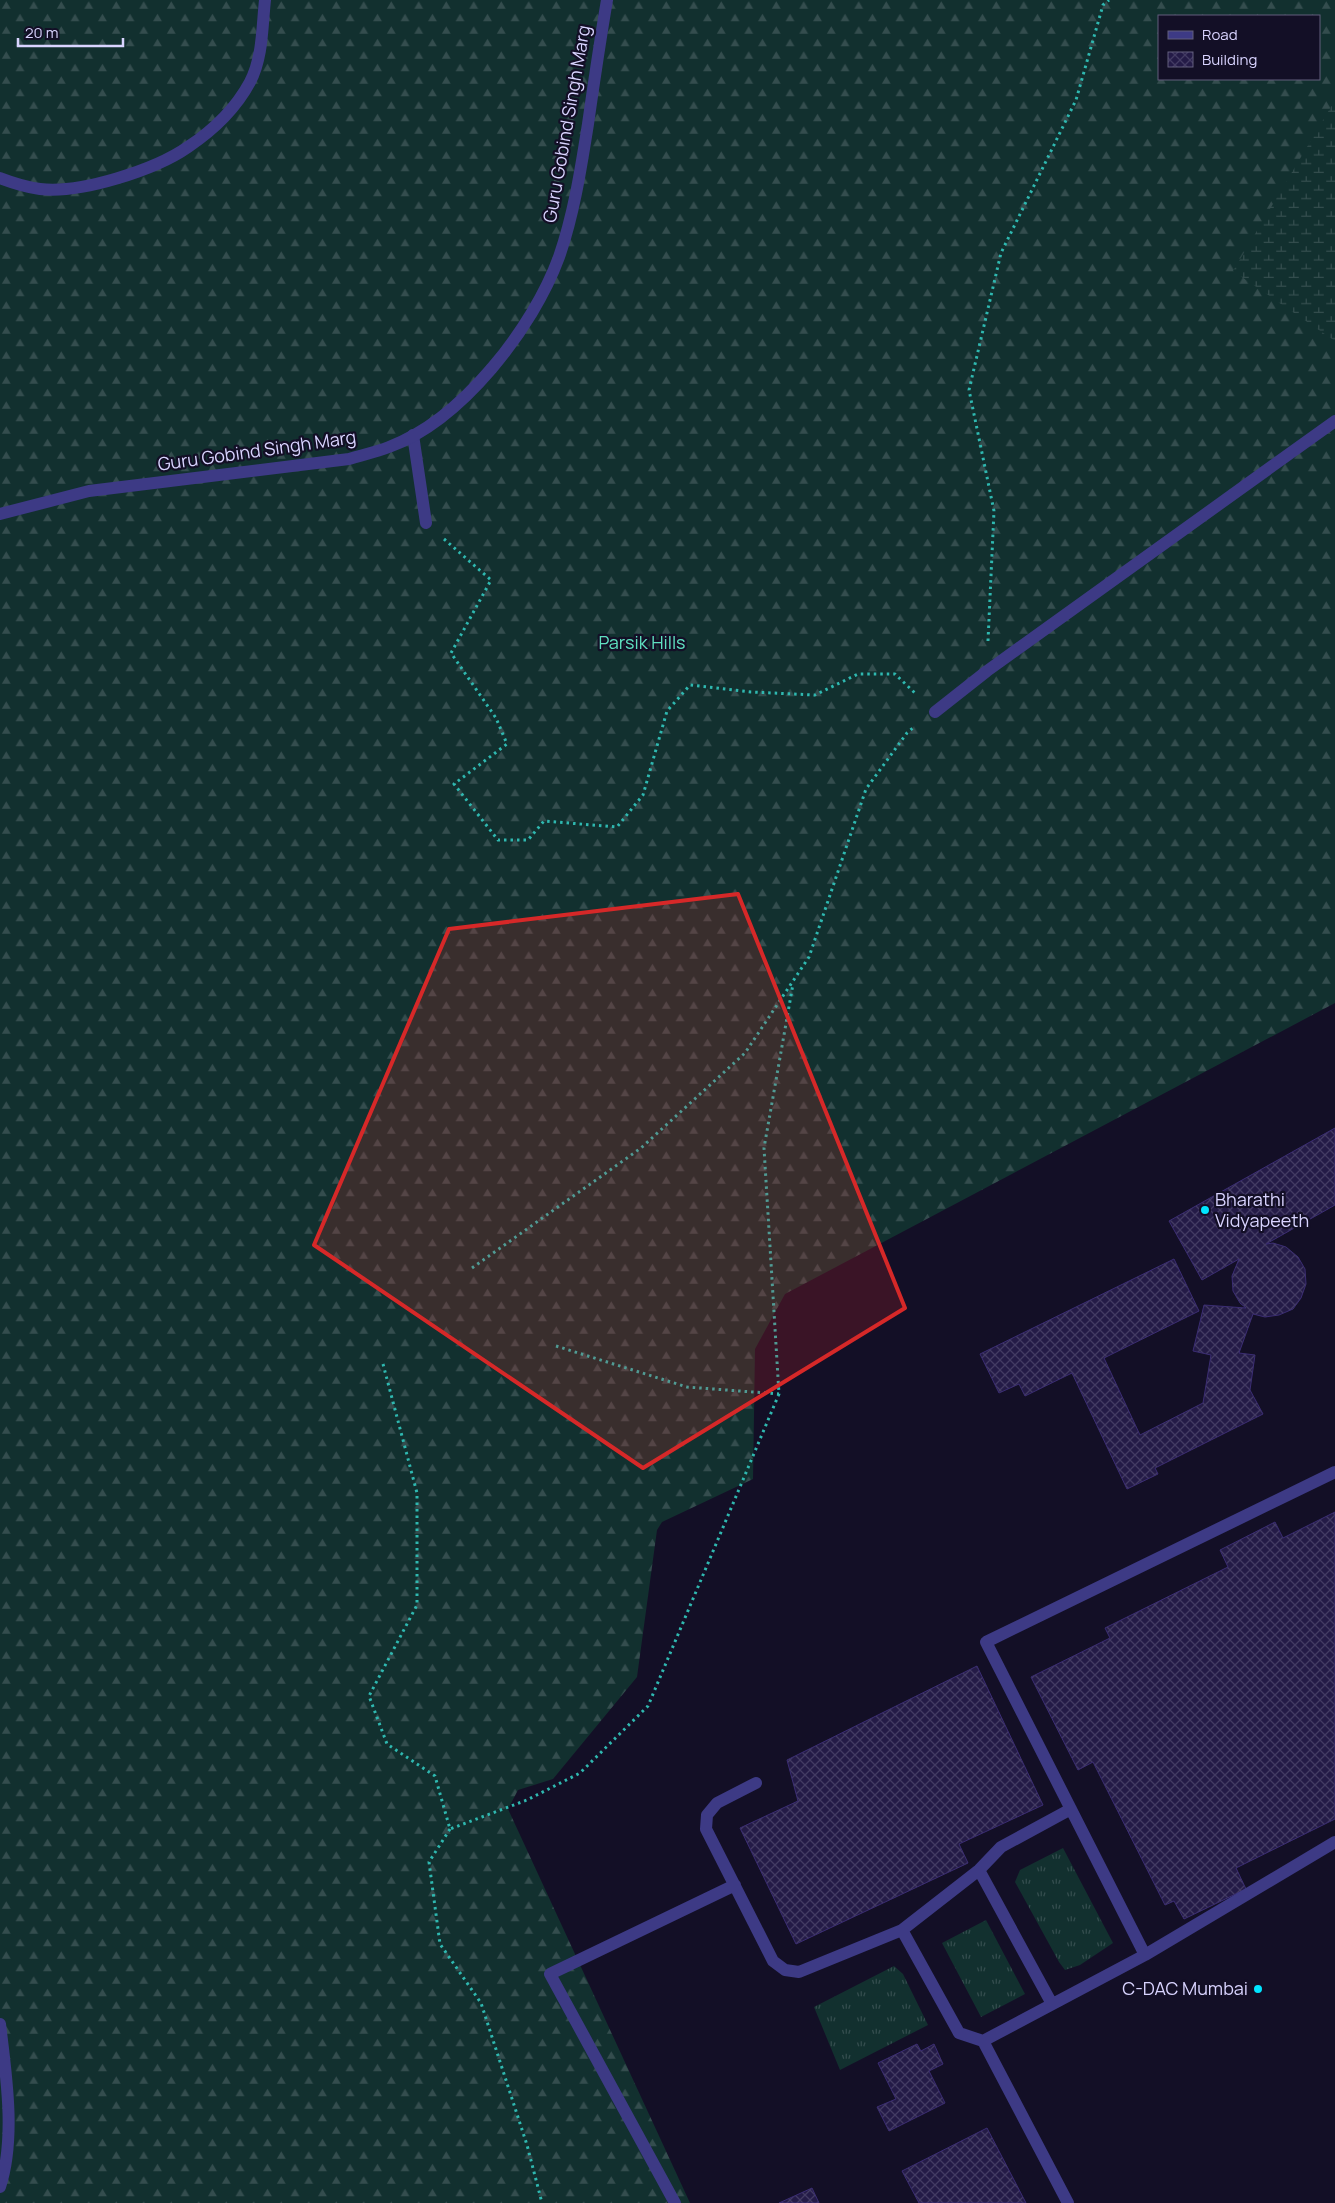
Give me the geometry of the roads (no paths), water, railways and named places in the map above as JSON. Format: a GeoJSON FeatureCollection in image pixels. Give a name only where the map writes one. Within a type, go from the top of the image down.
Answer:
{"type":"FeatureCollection","features":[{"type":"Feature","properties":{"kind":"street"},"geometry":{"type":"LineString","coordinates":[[0,178],[19,185],[41,189],[66,189],[114,180],[186,149],[211,130],[232,108],[250,82],[259,57],[265,0]]}},
{"type":"Feature","properties":{"kind":"street","name":"Guru Gobind Singh Marg"},"geometry":{"type":"LineString","coordinates":[[0,514],[89,491],[349,459],[390,447],[413,435],[457,404],[484,378],[512,342],[539,299],[559,257],[573,206],[582,162],[607,0]]}},
{"type":"Feature","properties":{"kind":"street"},"geometry":{"type":"LineString","coordinates":[[935,712],[987,671],[1335,421]]}},
{"type":"Feature","properties":{"kind":"street"},"geometry":{"type":"LineString","coordinates":[[413,435],[426,523]]}},
{"type":"Feature","properties":{"kind":"street"},"geometry":{"type":"LineString","coordinates":[[1145,1955],[986,1642],[1335,1472]]}},
{"type":"Feature","properties":{"kind":"street"},"geometry":{"type":"LineString","coordinates":[[756,1783],[717,1803],[707,1815],[706,1829],[773,1961],[784,1970],[799,1972],[902,1930],[979,1870],[1002,1847],[1071,1809]]}},
{"type":"Feature","properties":{"kind":"street"},"geometry":{"type":"LineString","coordinates":[[983,2041],[1145,1955],[1335,1842]]}},
{"type":"Feature","properties":{"kind":"street"},"geometry":{"type":"LineString","coordinates":[[979,1870],[1052,2004]]}},
{"type":"Feature","properties":{"kind":"street"},"geometry":{"type":"LineString","coordinates":[[675,2203],[550,1974],[735,1885]]}},
{"type":"Feature","properties":{"kind":"street"},"geometry":{"type":"LineString","coordinates":[[902,1930],[959,2033],[983,2041],[1068,2203]]}},
{"type":"Feature","properties":{"kind":"street"},"geometry":{"type":"LineString","coordinates":[[0,2024],[6,2076],[8,2117],[7,2150],[0,2187]]}},
{"type":"Feature","properties":{"kind":"place","name":"Bharathi Vidyapeeth"},"geometry":{"type":"Point","coordinates":[1205,1210]}},
{"type":"Feature","properties":{"kind":"place","name":"C-DAC Mumbai"},"geometry":{"type":"Point","coordinates":[1258,1989]}},
{"type":"Feature","properties":{"kind":"park label","name":"Parsik Hills"},"geometry":{"type":"Point","coordinates":[642,643]}}]}
